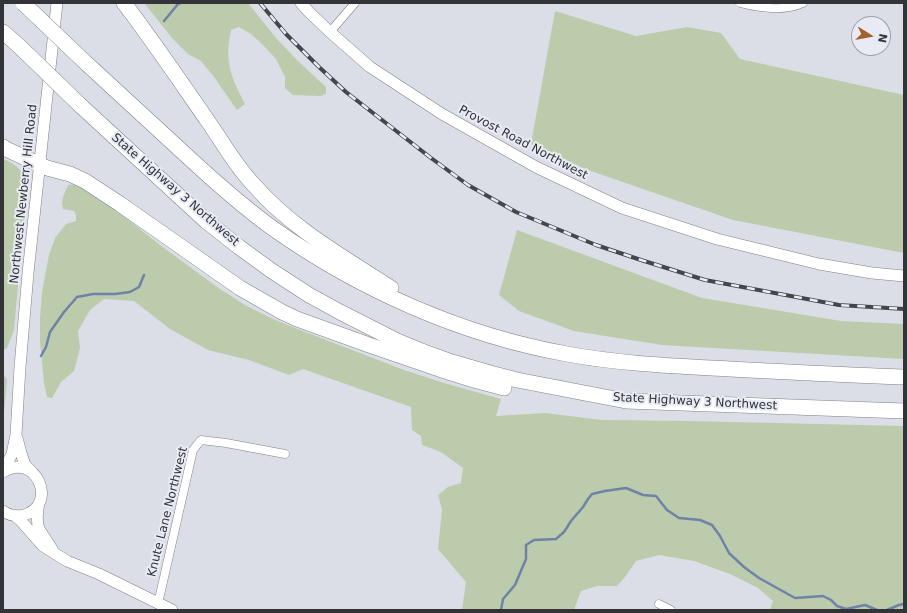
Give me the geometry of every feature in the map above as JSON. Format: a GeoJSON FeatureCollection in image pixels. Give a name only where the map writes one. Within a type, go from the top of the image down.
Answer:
{"type":"FeatureCollection","features":[{"type":"Feature","properties":{"kind":"highway"},"geometry":{"type":"LineString","coordinates":[[23,3],[86,63],[248,210],[318,258],[349,276],[436,316],[469,328],[516,342],[596,359],[656,365],[904,377]]}},
{"type":"Feature","properties":{"kind":"highway"},"geometry":{"type":"LineString","coordinates":[[124,3],[184,86],[240,169],[265,198],[303,231],[436,316]]}},
{"type":"Feature","properties":{"kind":"highway","name":"State Highway 3 Northwest"},"geometry":{"type":"LineString","coordinates":[[3,32],[80,106],[222,234],[272,271],[309,295],[397,341],[452,362],[490,374],[626,402],[904,411]]}},
{"type":"Feature","properties":{"kind":"highway"},"geometry":{"type":"LineString","coordinates":[[3,147],[40,165],[70,174],[85,181],[240,288],[282,312],[439,369],[503,388],[557,398],[626,402]]}},
{"type":"Feature","properties":{"kind":"main road","name":"Northwest Newberry Hill Road"},"geometry":{"type":"LineString","coordinates":[[3,472],[12,454],[16,435],[25,304],[57,3]]}},
{"type":"Feature","properties":{"kind":"main road","name":"Provost Road Northwest"},"geometry":{"type":"LineString","coordinates":[[301,3],[330,32],[370,67],[442,114],[536,167],[622,208],[717,239],[819,264],[872,273],[904,276]]}},
{"type":"Feature","properties":{"kind":"main road","name":"Northwest Newberry Hill Road"},"geometry":{"type":"LineString","coordinates":[[16,435],[25,465],[34,474],[41,487],[37,514],[39,529],[56,554]]}},
{"type":"Feature","properties":{"kind":"main road"},"geometry":{"type":"LineString","coordinates":[[3,472],[12,468],[20,468],[34,474]]}},
{"type":"Feature","properties":{"kind":"main road"},"geometry":{"type":"LineString","coordinates":[[7,513],[22,515],[29,513],[39,502]]}},
{"type":"Feature","properties":{"kind":"main road"},"geometry":{"type":"LineString","coordinates":[[7,513],[21,521],[42,546],[72,564],[99,574],[172,610]]}},
{"type":"Feature","properties":{"kind":"street"},"geometry":{"type":"LineString","coordinates":[[330,32],[355,3]]}},
{"type":"Feature","properties":{"kind":"street"},"geometry":{"type":"LineString","coordinates":[[740,3],[780,8],[796,7],[803,3]]}},
{"type":"Feature","properties":{"kind":"street","name":"Knute Lane Northwest"},"geometry":{"type":"LineString","coordinates":[[157,603],[194,450],[201,440],[285,454]]}},
{"type":"Feature","properties":{"kind":"street"},"geometry":{"type":"LineString","coordinates":[[659,604],[672,610]]}},
{"type":"Feature","properties":{"kind":"green space"},"geometry":{"type":"Polygon","coordinates":[[[144,3],[248,3],[276,38],[326,87],[326,94],[320,96],[293,95],[285,88],[285,77],[276,59],[251,34],[239,27],[231,30],[228,51],[230,68],[245,104],[237,110],[201,61],[188,54],[173,39],[144,3]]]}},
{"type":"Feature","properties":{"kind":"green space"},"geometry":{"type":"Polygon","coordinates":[[[555,11],[636,36],[687,27],[721,33],[740,59],[904,95],[904,253],[733,220],[585,169],[531,144],[555,11]]]}},
{"type":"Feature","properties":{"kind":"green space"},"geometry":{"type":"Polygon","coordinates":[[[3,159],[16,166],[23,173],[27,182],[27,187],[14,330],[7,348],[3,350],[3,159]]]}},
{"type":"Feature","properties":{"kind":"green space"},"geometry":{"type":"Polygon","coordinates":[[[75,184],[97,195],[160,245],[220,289],[245,305],[290,326],[404,370],[501,399],[496,416],[545,413],[602,420],[904,426],[904,610],[770,610],[773,601],[758,588],[730,574],[694,561],[659,555],[636,561],[617,586],[597,586],[581,591],[574,610],[462,610],[466,582],[438,549],[442,510],[438,495],[448,487],[461,483],[463,468],[441,452],[422,445],[421,436],[412,430],[411,407],[303,369],[289,375],[249,360],[208,350],[170,329],[134,301],[104,299],[90,310],[78,331],[80,348],[74,371],[61,382],[52,398],[47,397],[44,383],[40,341],[42,292],[49,255],[55,238],[66,224],[76,221],[74,211],[63,209],[62,206],[63,197],[68,185],[75,184]]]}},
{"type":"Feature","properties":{"kind":"green space"},"geometry":{"type":"Polygon","coordinates":[[[517,230],[702,298],[841,321],[904,324],[904,359],[662,345],[574,331],[519,311],[499,295],[517,230]]]}},
{"type":"Feature","properties":{"kind":"green space"},"geometry":{"type":"Polygon","coordinates":[[[3,375],[7,379],[3,424],[3,375]]]}},
{"type":"Feature","properties":{"kind":"waterway"},"geometry":{"type":"LineString","coordinates":[[164,21],[178,4],[181,3]]}},
{"type":"Feature","properties":{"kind":"waterway"},"geometry":{"type":"LineString","coordinates":[[41,356],[46,347],[50,332],[77,297],[93,294],[130,292],[139,287],[144,275]]}},
{"type":"Feature","properties":{"kind":"waterway"},"geometry":{"type":"LineString","coordinates":[[501,610],[503,599],[515,585],[526,559],[526,545],[534,540],[556,539],[564,532],[592,494],[626,488],[643,495],[656,496],[667,510],[679,518],[700,520],[712,525],[729,553],[744,567],[759,578],[795,598],[823,596],[831,600],[837,606],[846,609],[865,605],[877,610]]}},
{"type":"Feature","properties":{"kind":"waterway"},"geometry":{"type":"LineString","coordinates":[[887,610],[904,604]]}},
{"type":"Feature","properties":{"kind":"railway"},"geometry":{"type":"LineString","coordinates":[[260,3],[286,34],[346,92],[468,185],[516,212],[596,245],[705,280],[839,305],[904,309]]}}]}
